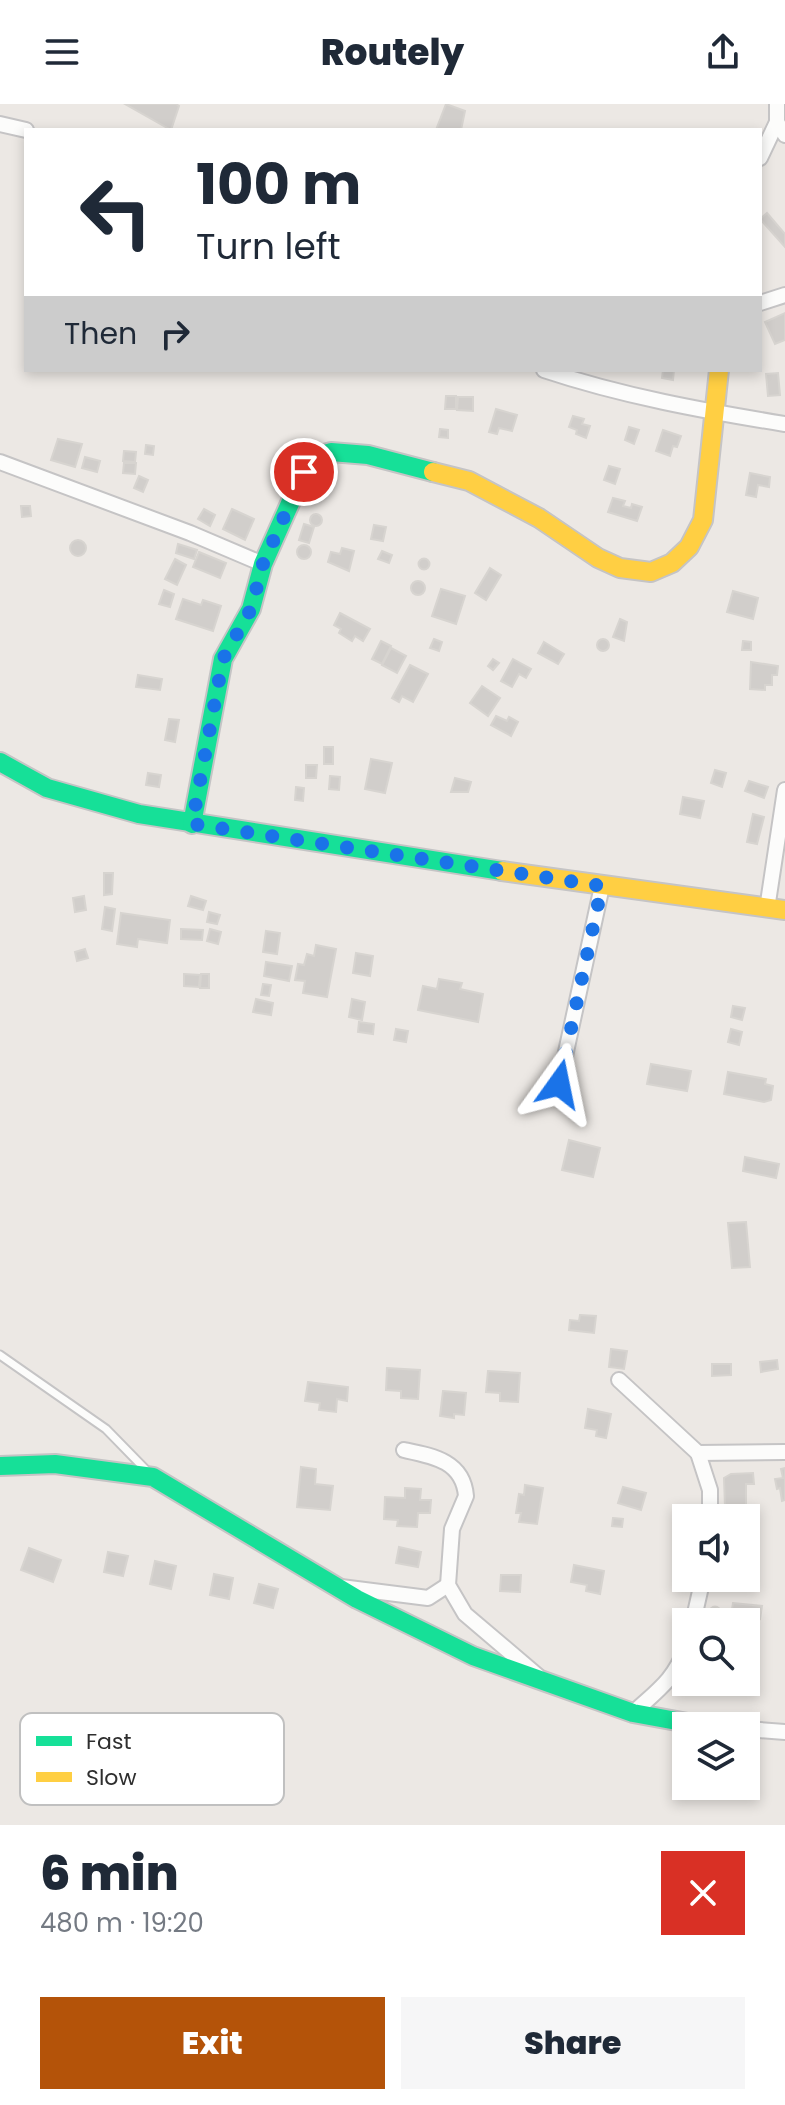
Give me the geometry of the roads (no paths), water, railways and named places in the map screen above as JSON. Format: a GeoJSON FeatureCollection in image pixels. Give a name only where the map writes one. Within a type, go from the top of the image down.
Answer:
{"type":"FeatureCollection","features":[{"type":"Feature","properties":{"kind":"street"},"geometry":{"type":"LineString","coordinates":[[762,154],[777,122],[777,104]]}},
{"type":"Feature","properties":{"kind":"street"},"geometry":{"type":"LineString","coordinates":[[777,122],[785,135]]}},
{"type":"Feature","properties":{"kind":"street"},"geometry":{"type":"LineString","coordinates":[[0,124],[24,130]]}},
{"type":"Feature","properties":{"kind":"street"},"geometry":{"type":"LineString","coordinates":[[762,302],[785,295]]}},
{"type":"Feature","properties":{"kind":"street"},"geometry":{"type":"LineString","coordinates":[[550,372],[587,384],[716,413],[785,424]]}},
{"type":"Feature","properties":{"kind":"street"},"geometry":{"type":"LineString","coordinates":[[192,824],[223,659],[251,609],[263,564],[304,472],[318,456],[331,452],[368,455],[469,481],[539,518],[598,558],[620,568],[651,572],[672,563],[689,547],[703,520],[719,372]]}},
{"type":"Feature","properties":{"kind":"street"},"geometry":{"type":"LineString","coordinates":[[0,462],[190,533],[263,564]]}},
{"type":"Feature","properties":{"kind":"street"},"geometry":{"type":"LineString","coordinates":[[0,762],[47,788],[139,814],[776,910],[785,790]]}},
{"type":"Feature","properties":{"kind":"street"},"geometry":{"type":"LineString","coordinates":[[559,1084],[602,886]]}},
{"type":"Feature","properties":{"kind":"street"},"geometry":{"type":"LineString","coordinates":[[619,1380],[698,1453],[710,1490],[710,1504]]}},
{"type":"Feature","properties":{"kind":"street"},"geometry":{"type":"LineString","coordinates":[[404,1450],[432,1456],[451,1465],[465,1489],[465,1502],[452,1529],[448,1585],[465,1614],[548,1684]]}},
{"type":"Feature","properties":{"kind":"street"},"geometry":{"type":"LineString","coordinates":[[698,1453],[785,1452]]}},
{"type":"Feature","properties":{"kind":"street"},"geometry":{"type":"LineString","coordinates":[[0,1466],[55,1464],[153,1477],[334,1586],[473,1656],[633,1713],[672,1722]]}},
{"type":"Feature","properties":{"kind":"street"},"geometry":{"type":"LineString","coordinates":[[334,1586],[428,1598],[448,1585]]}},
{"type":"Feature","properties":{"kind":"street"},"geometry":{"type":"LineString","coordinates":[[633,1713],[672,1677]]}},
{"type":"Feature","properties":{"kind":"street"},"geometry":{"type":"LineString","coordinates":[[779,1732],[785,1742]]}},
{"type":"Feature","properties":{"kind":"lane"},"geometry":{"type":"LineString","coordinates":[[0,1355],[106,1429],[153,1477]]}}]}
